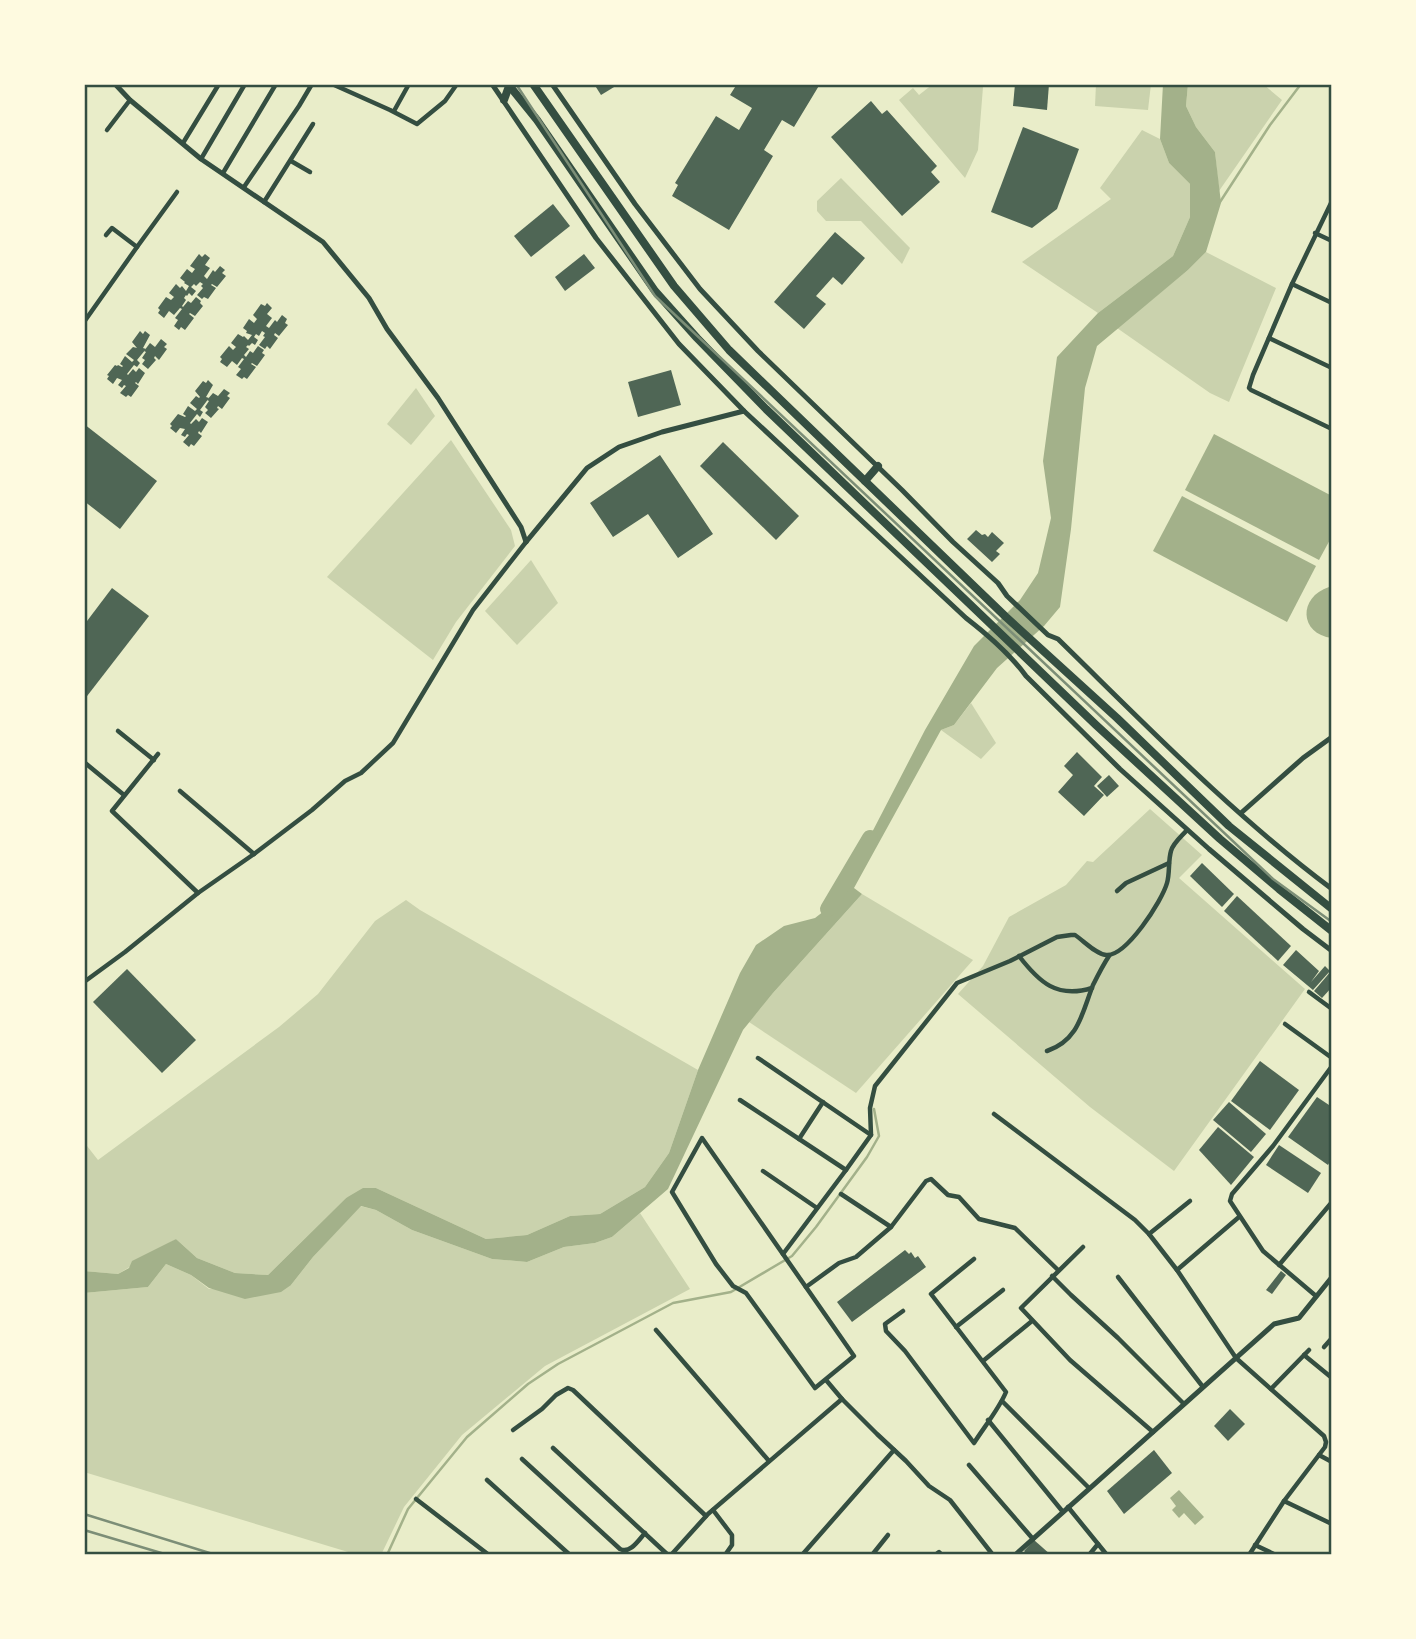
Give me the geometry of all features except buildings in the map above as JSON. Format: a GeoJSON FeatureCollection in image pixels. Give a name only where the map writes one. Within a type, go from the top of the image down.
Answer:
{"type":"FeatureCollection","features":[{"type":"Feature","properties":{"kind":"highway"},"geometry":{"type":"LineString","coordinates":[[533,84],[660,267],[729,349],[1041,650],[1117,718],[1229,826],[1332,909]]}},
{"type":"Feature","properties":{"kind":"highway"},"geometry":{"type":"LineString","coordinates":[[504,100],[508,85]]}},
{"type":"Feature","properties":{"kind":"highway"},"geometry":{"type":"LineString","coordinates":[[508,85],[537,120],[655,290],[681,322],[766,409],[989,623],[1018,658],[1220,839],[1332,931]]}},
{"type":"Feature","properties":{"kind":"highway"},"geometry":{"type":"LineString","coordinates":[[866,481],[878,466]]}},
{"type":"Feature","properties":{"kind":"street"},"geometry":{"type":"LineString","coordinates":[[115,84],[130,100],[201,159],[323,242],[369,298],[387,329],[438,398],[522,527],[526,542]]}},
{"type":"Feature","properties":{"kind":"street"},"geometry":{"type":"LineString","coordinates":[[183,143],[219,84]]}},
{"type":"Feature","properties":{"kind":"street"},"geometry":{"type":"LineString","coordinates":[[201,159],[245,84]]}},
{"type":"Feature","properties":{"kind":"street"},"geometry":{"type":"LineString","coordinates":[[223,173],[276,84]]}},
{"type":"Feature","properties":{"kind":"street"},"geometry":{"type":"LineString","coordinates":[[244,187],[312,84]]}},
{"type":"Feature","properties":{"kind":"street"},"geometry":{"type":"LineString","coordinates":[[332,84],[346,87],[417,124],[445,101],[457,84]]}},
{"type":"Feature","properties":{"kind":"street"},"geometry":{"type":"LineString","coordinates":[[394,111],[409,84]]}},
{"type":"Feature","properties":{"kind":"street"},"geometry":{"type":"LineString","coordinates":[[492,84],[596,238],[679,344],[744,411],[966,618],[1018,658],[1026,676],[1120,769],[1303,929],[1332,951]]}},
{"type":"Feature","properties":{"kind":"street"},"geometry":{"type":"LineString","coordinates":[[552,84],[635,204],[700,289],[758,351],[998,583],[1007,596],[1048,635],[1058,639],[1241,813],[1332,889]]}},
{"type":"Feature","properties":{"kind":"street"},"geometry":{"type":"LineString","coordinates":[[107,130],[130,100]]}},
{"type":"Feature","properties":{"kind":"street"},"geometry":{"type":"LineString","coordinates":[[264,202],[313,124]]}},
{"type":"Feature","properties":{"kind":"street"},"geometry":{"type":"LineString","coordinates":[[290,161],[310,172]]}},
{"type":"Feature","properties":{"kind":"street"},"geometry":{"type":"LineString","coordinates":[[84,322],[177,192]]}},
{"type":"Feature","properties":{"kind":"street"},"geometry":{"type":"LineString","coordinates":[[1332,201],[1292,284],[1249,388],[1332,429]]}},
{"type":"Feature","properties":{"kind":"street"},"geometry":{"type":"LineString","coordinates":[[106,235],[112,228],[137,247]]}},
{"type":"Feature","properties":{"kind":"street"},"geometry":{"type":"LineString","coordinates":[[1315,233],[1332,241]]}},
{"type":"Feature","properties":{"kind":"street"},"geometry":{"type":"LineString","coordinates":[[1292,284],[1332,303]]}},
{"type":"Feature","properties":{"kind":"street"},"geometry":{"type":"LineString","coordinates":[[1269,338],[1332,368]]}},
{"type":"Feature","properties":{"kind":"street"},"geometry":{"type":"LineString","coordinates":[[84,982],[198,893],[312,810],[345,781],[360,773],[393,743],[473,610],[587,468],[619,447],[662,432],[744,411]]}},
{"type":"Feature","properties":{"kind":"street"},"geometry":{"type":"LineString","coordinates":[[118,731],[154,760]]}},
{"type":"Feature","properties":{"kind":"street"},"geometry":{"type":"LineString","coordinates":[[1241,813],[1303,758],[1332,737]]}},
{"type":"Feature","properties":{"kind":"street"},"geometry":{"type":"LineString","coordinates":[[158,754],[112,811],[198,893]]}},
{"type":"Feature","properties":{"kind":"street"},"geometry":{"type":"LineString","coordinates":[[84,762],[124,795]]}},
{"type":"Feature","properties":{"kind":"street"},"geometry":{"type":"LineString","coordinates":[[180,791],[254,854]]}},
{"type":"Feature","properties":{"kind":"street"},"geometry":{"type":"LineString","coordinates":[[783,1255],[872,1135],[870,1108],[876,1086],[957,983],[1057,937],[1071,935],[1104,955],[1120,951],[1159,902],[1167,884],[1171,850],[1188,830]]}},
{"type":"Feature","properties":{"kind":"street"},"geometry":{"type":"LineString","coordinates":[[1118,891],[1126,883],[1170,862]]}},
{"type":"Feature","properties":{"kind":"street"},"geometry":{"type":"LineString","coordinates":[[1047,1051],[1054,1049],[1073,1033],[1082,1018],[1101,968],[1110,955]]}},
{"type":"Feature","properties":{"kind":"street"},"geometry":{"type":"LineString","coordinates":[[1019,956],[1041,982],[1077,993],[1092,988]]}},
{"type":"Feature","properties":{"kind":"street"},"geometry":{"type":"LineString","coordinates":[[1309,992],[1332,1009]]}},
{"type":"Feature","properties":{"kind":"street"},"geometry":{"type":"LineString","coordinates":[[1286,1024],[1332,1058]]}},
{"type":"Feature","properties":{"kind":"street"},"geometry":{"type":"LineString","coordinates":[[758,1058],[872,1135]]}},
{"type":"Feature","properties":{"kind":"street"},"geometry":{"type":"LineString","coordinates":[[1315,1296],[1263,1251],[1230,1201],[1232,1194],[1273,1146],[1332,1066]]}},
{"type":"Feature","properties":{"kind":"street"},"geometry":{"type":"LineString","coordinates":[[740,1100],[846,1170]]}},
{"type":"Feature","properties":{"kind":"street"},"geometry":{"type":"LineString","coordinates":[[799,1139],[824,1101]]}},
{"type":"Feature","properties":{"kind":"street"},"geometry":{"type":"LineString","coordinates":[[994,1114],[1135,1220],[1177,1270],[1236,1358],[1324,1436],[1325,1447],[1284,1501],[1249,1555]]}},
{"type":"Feature","properties":{"kind":"street"},"geometry":{"type":"LineString","coordinates":[[702,1138],[783,1255],[854,1356],[815,1388],[746,1293],[733,1286],[716,1264],[672,1192],[702,1138]]}},
{"type":"Feature","properties":{"kind":"street"},"geometry":{"type":"LineString","coordinates":[[762,1171],[817,1208]]}},
{"type":"Feature","properties":{"kind":"street"},"geometry":{"type":"LineString","coordinates":[[806,1287],[838,1263],[856,1257],[891,1227],[926,1181],[931,1179],[948,1195],[959,1198],[979,1219],[1015,1228],[1058,1270]]}},
{"type":"Feature","properties":{"kind":"street"},"geometry":{"type":"LineString","coordinates":[[841,1194],[891,1227]]}},
{"type":"Feature","properties":{"kind":"street"},"geometry":{"type":"LineString","coordinates":[[1149,1234],[1190,1201]]}},
{"type":"Feature","properties":{"kind":"street"},"geometry":{"type":"LineString","coordinates":[[1279,1265],[1332,1202]]}},
{"type":"Feature","properties":{"kind":"street"},"geometry":{"type":"LineString","coordinates":[[1177,1270],[1239,1217]]}},
{"type":"Feature","properties":{"kind":"street"},"geometry":{"type":"LineString","coordinates":[[1083,1247],[1021,1308],[1070,1360],[1153,1432]]}},
{"type":"Feature","properties":{"kind":"street"},"geometry":{"type":"LineString","coordinates":[[903,1311],[884,1324],[886,1331],[905,1350],[974,1443],[1006,1392],[931,1294],[974,1259]]}},
{"type":"Feature","properties":{"kind":"street"},"geometry":{"type":"LineString","coordinates":[[1052,1276],[1184,1404]]}},
{"type":"Feature","properties":{"kind":"street"},"geometry":{"type":"LineString","coordinates":[[1015,1555],[1274,1324],[1299,1318],[1332,1276]]}},
{"type":"Feature","properties":{"kind":"street"},"geometry":{"type":"LineString","coordinates":[[1118,1277],[1203,1387]]}},
{"type":"Feature","properties":{"kind":"street"},"geometry":{"type":"LineString","coordinates":[[956,1327],[1003,1290]]}},
{"type":"Feature","properties":{"kind":"street"},"geometry":{"type":"LineString","coordinates":[[982,1361],[1032,1321]]}},
{"type":"Feature","properties":{"kind":"street"},"geometry":{"type":"LineString","coordinates":[[656,1330],[769,1461]]}},
{"type":"Feature","properties":{"kind":"street"},"geometry":{"type":"LineString","coordinates":[[1324,1347],[1332,1338]]}},
{"type":"Feature","properties":{"kind":"street"},"geometry":{"type":"LineString","coordinates":[[1271,1389],[1309,1350]]}},
{"type":"Feature","properties":{"kind":"street"},"geometry":{"type":"LineString","coordinates":[[1304,1354],[1332,1378]]}},
{"type":"Feature","properties":{"kind":"street"},"geometry":{"type":"LineString","coordinates":[[826,1380],[929,1486],[950,1500],[993,1555]]}},
{"type":"Feature","properties":{"kind":"street"},"geometry":{"type":"LineString","coordinates":[[513,1430],[568,1388],[706,1516]]}},
{"type":"Feature","properties":{"kind":"street"},"geometry":{"type":"LineString","coordinates":[[552,1448],[670,1555],[706,1516],[842,1399]]}},
{"type":"Feature","properties":{"kind":"street"},"geometry":{"type":"LineString","coordinates":[[1002,1401],[1089,1488]]}},
{"type":"Feature","properties":{"kind":"street"},"geometry":{"type":"LineString","coordinates":[[988,1420],[1107,1555]]}},
{"type":"Feature","properties":{"kind":"street"},"geometry":{"type":"LineString","coordinates":[[1325,1447],[1332,1446]]}},
{"type":"Feature","properties":{"kind":"street"},"geometry":{"type":"LineString","coordinates":[[802,1555],[894,1450]]}},
{"type":"Feature","properties":{"kind":"street"},"geometry":{"type":"LineString","coordinates":[[1319,1455],[1332,1462]]}},
{"type":"Feature","properties":{"kind":"street"},"geometry":{"type":"LineString","coordinates":[[522,1459],[620,1549],[629,1550],[645,1533]]}},
{"type":"Feature","properties":{"kind":"street"},"geometry":{"type":"LineString","coordinates":[[969,1465],[1033,1539]]}},
{"type":"Feature","properties":{"kind":"street"},"geometry":{"type":"LineString","coordinates":[[486,1480],[570,1555]]}},
{"type":"Feature","properties":{"kind":"street"},"geometry":{"type":"LineString","coordinates":[[416,1499],[489,1555]]}},
{"type":"Feature","properties":{"kind":"street"},"geometry":{"type":"LineString","coordinates":[[1284,1501],[1332,1524]]}},
{"type":"Feature","properties":{"kind":"street"},"geometry":{"type":"LineString","coordinates":[[713,1510],[732,1535],[732,1545],[725,1555]]}},
{"type":"Feature","properties":{"kind":"street"},"geometry":{"type":"LineString","coordinates":[[872,1555],[888,1535]]}},
{"type":"Feature","properties":{"kind":"street"},"geometry":{"type":"LineString","coordinates":[[1089,1555],[1098,1544]]}},
{"type":"Feature","properties":{"kind":"street"},"geometry":{"type":"LineString","coordinates":[[1255,1545],[1276,1555]]}},
{"type":"Feature","properties":{"kind":"street"},"geometry":{"type":"LineString","coordinates":[[936,1555],[939,1552],[942,1555]]}},
{"type":"Feature","properties":{"kind":"shaded area"},"geometry":{"type":"Polygon","coordinates":[[[933,84],[983,87],[978,150],[965,178],[899,100],[913,88],[919,95],[933,84]]]}},
{"type":"Feature","properties":{"kind":"shaded area"},"geometry":{"type":"Polygon","coordinates":[[[1096,84],[1151,84],[1148,110],[1095,106],[1096,84]]]}},
{"type":"Feature","properties":{"kind":"shaded area"},"geometry":{"type":"Polygon","coordinates":[[[1163,84],[1188,84],[1186,106],[1196,127],[1215,152],[1221,203],[1206,252],[1097,346],[1085,388],[1060,607],[1044,626],[997,668],[954,725],[941,730],[854,888],[862,894],[743,1030],[668,1189],[612,1237],[595,1243],[564,1247],[527,1262],[492,1259],[412,1230],[376,1210],[361,1206],[313,1257],[291,1285],[281,1292],[245,1299],[209,1288],[191,1275],[166,1264],[148,1287],[84,1293],[84,1271],[118,1274],[129,1268],[132,1261],[176,1239],[197,1258],[235,1273],[268,1275],[346,1198],[363,1188],[376,1188],[486,1239],[527,1235],[570,1216],[600,1214],[645,1187],[669,1153],[698,1070],[740,973],[756,945],[784,926],[815,918],[828,908],[852,871],[925,730],[974,646],[1020,600],[1038,573],[1051,518],[1043,461],[1057,357],[1098,313],[1173,256],[1190,217],[1190,184],[1169,163],[1160,139],[1163,84]]]}},
{"type":"Feature","properties":{"kind":"shaded area"},"geometry":{"type":"Polygon","coordinates":[[[1188,84],[1263,84],[1282,100],[1219,191],[1215,152],[1196,127],[1186,106],[1188,84]]]}},
{"type":"Feature","properties":{"kind":"shaded area"},"geometry":{"type":"Polygon","coordinates":[[[1142,130],[1160,139],[1169,163],[1190,184],[1190,217],[1173,256],[1098,313],[1022,262],[1111,199],[1100,188],[1142,130]]]}},
{"type":"Feature","properties":{"kind":"shaded area"},"geometry":{"type":"Polygon","coordinates":[[[841,178],[910,248],[902,264],[861,221],[826,221],[817,211],[817,201],[841,178]]]}},
{"type":"Feature","properties":{"kind":"shaded area"},"geometry":{"type":"Polygon","coordinates":[[[1206,252],[1276,288],[1229,402],[1210,393],[1117,328],[1206,252]]]}},
{"type":"Feature","properties":{"kind":"shaded area"},"geometry":{"type":"Polygon","coordinates":[[[416,388],[435,416],[411,445],[387,424],[416,388]]]}},
{"type":"Feature","properties":{"kind":"shaded area"},"geometry":{"type":"Polygon","coordinates":[[[1214,434],[1332,496],[1332,536],[1319,560],[1185,490],[1214,434]]]}},
{"type":"Feature","properties":{"kind":"shaded area"},"geometry":{"type":"Polygon","coordinates":[[[451,440],[511,530],[515,546],[456,622],[433,660],[327,577],[451,440]]]}},
{"type":"Feature","properties":{"kind":"shaded area"},"geometry":{"type":"Polygon","coordinates":[[[1182,496],[1316,566],[1287,622],[1153,551],[1182,496]]]}},
{"type":"Feature","properties":{"kind":"shaded area"},"geometry":{"type":"Polygon","coordinates":[[[531,560],[558,603],[517,645],[485,611],[531,560]]]}},
{"type":"Feature","properties":{"kind":"shaded area"},"geometry":{"type":"Polygon","coordinates":[[[1329,587],[1332,588],[1332,638],[1313,630],[1306,615],[1312,599],[1329,587]]]}},
{"type":"Feature","properties":{"kind":"shaded area"},"geometry":{"type":"Polygon","coordinates":[[[971,703],[996,743],[981,759],[941,730],[954,725],[971,703]]]}},
{"type":"Feature","properties":{"kind":"shaded area"},"geometry":{"type":"Polygon","coordinates":[[[1150,809],[1202,855],[1179,878],[1305,989],[1174,1171],[1090,1107],[958,994],[983,966],[1009,917],[1066,885],[1087,861],[1093,862],[1150,809]]]}},
{"type":"Feature","properties":{"kind":"shaded area"},"geometry":{"type":"Polygon","coordinates":[[[862,894],[973,960],[856,1093],[749,1022],[862,894]]]}},
{"type":"Feature","properties":{"kind":"shaded area"},"geometry":{"type":"Polygon","coordinates":[[[406,900],[698,1070],[669,1153],[645,1187],[600,1214],[570,1216],[527,1235],[486,1239],[376,1188],[346,1198],[268,1275],[235,1273],[197,1258],[176,1239],[118,1274],[84,1271],[84,1142],[98,1160],[279,1027],[318,994],[375,921],[406,900]]]}},
{"type":"Feature","properties":{"kind":"shaded area"},"geometry":{"type":"Polygon","coordinates":[[[360,1206],[376,1210],[412,1230],[492,1259],[527,1262],[564,1247],[595,1243],[612,1237],[640,1213],[690,1289],[545,1366],[462,1435],[404,1507],[381,1555],[358,1555],[84,1472],[84,1293],[148,1287],[166,1264],[191,1275],[209,1289],[291,1285],[360,1206]]]}},
{"type":"Feature","properties":{"kind":"shaded area"},"geometry":{"type":"Polygon","coordinates":[[[1179,1490],[1204,1517],[1195,1525],[1184,1513],[1179,1518],[1172,1510],[1176,1506],[1170,1498],[1179,1490]]]}},
{"type":"Feature","properties":{"kind":"waterway"},"geometry":{"type":"LineString","coordinates":[[1220,202],[1270,125],[1301,84]]}},
{"type":"Feature","properties":{"kind":"waterway"},"geometry":{"type":"LineString","coordinates":[[828,909],[870,838]]}},
{"type":"Feature","properties":{"kind":"waterway"},"geometry":{"type":"LineString","coordinates":[[387,1555],[408,1509],[467,1437],[528,1384],[558,1364],[673,1303],[731,1292],[792,1256],[867,1157],[879,1136],[874,1109]]}},
{"type":"Feature","properties":{"kind":"railway"},"geometry":{"type":"LineString","coordinates":[[516,84],[655,296],[1273,879],[1332,922]]}},
{"type":"Feature","properties":{"kind":"railway"},"geometry":{"type":"LineString","coordinates":[[84,1514],[216,1555]]}},
{"type":"Feature","properties":{"kind":"railway"},"geometry":{"type":"LineString","coordinates":[[84,1530],[168,1555]]}}]}
